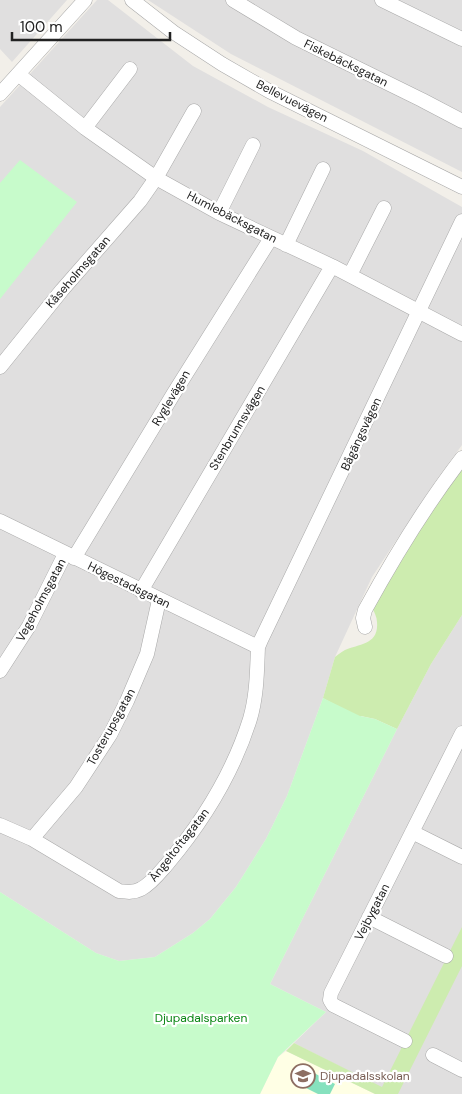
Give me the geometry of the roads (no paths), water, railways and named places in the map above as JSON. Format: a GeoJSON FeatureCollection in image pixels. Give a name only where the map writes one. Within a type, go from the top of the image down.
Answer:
{"type":"FeatureCollection","features":[{"type":"Feature","properties":{"kind":"street"},"geometry":{"type":"LineString","coordinates":[[0,94],[85,0]]}},
{"type":"Feature","properties":{"kind":"street","name":"Bellevuevägen"},"geometry":{"type":"LineString","coordinates":[[132,0],[173,32],[222,64],[270,91],[462,187]]}},
{"type":"Feature","properties":{"kind":"street","name":"Fiskebäcksgatan"},"geometry":{"type":"LineString","coordinates":[[233,0],[296,38],[462,121]]}},
{"type":"Feature","properties":{"kind":"street"},"geometry":{"type":"LineString","coordinates":[[382,0],[461,37]]}},
{"type":"Feature","properties":{"kind":"street"},"geometry":{"type":"LineString","coordinates":[[85,128],[130,69]]}},
{"type":"Feature","properties":{"kind":"street","name":"Humlebäcksgatan"},"geometry":{"type":"LineString","coordinates":[[18,74],[85,128],[156,178],[270,238],[350,275],[462,334]]}},
{"type":"Feature","properties":{"kind":"street","name":"Kåseholmsgatan"},"geometry":{"type":"LineString","coordinates":[[0,367],[56,298],[140,202],[156,178],[194,111]]}},
{"type":"Feature","properties":{"kind":"street"},"geometry":{"type":"LineString","coordinates":[[220,212],[253,145]]}},
{"type":"Feature","properties":{"kind":"street"},"geometry":{"type":"LineString","coordinates":[[286,245],[323,169]]}},
{"type":"Feature","properties":{"kind":"street"},"geometry":{"type":"LineString","coordinates":[[350,275],[384,208]]}},
{"type":"Feature","properties":{"kind":"street","name":"Bågängsvägen"},"geometry":{"type":"LineString","coordinates":[[258,647],[462,221]]}},
{"type":"Feature","properties":{"kind":"street","name":"Ryglevägen"},"geometry":{"type":"LineString","coordinates":[[70,556],[270,238]]}},
{"type":"Feature","properties":{"kind":"street","name":"Stenbrunnsvägen"},"geometry":{"type":"LineString","coordinates":[[141,591],[332,266]]}},
{"type":"Feature","properties":{"kind":"street"},"geometry":{"type":"LineString","coordinates":[[365,627],[363,618],[365,610],[392,561],[439,488],[462,458]]}},
{"type":"Feature","properties":{"kind":"street","name":"Högestadsgatan"},"geometry":{"type":"LineString","coordinates":[[1,524],[258,647]]}},
{"type":"Feature","properties":{"kind":"street","name":"Vegeholmsgatan"},"geometry":{"type":"LineString","coordinates":[[0,671],[70,556]]}},
{"type":"Feature","properties":{"kind":"street","name":"Tosterupsgatan"},"geometry":{"type":"LineString","coordinates":[[32,839],[76,787],[110,735],[147,654],[159,600]]}},
{"type":"Feature","properties":{"kind":"street","name":"Ängeltoftagatan"},"geometry":{"type":"LineString","coordinates":[[0,825],[32,839],[119,891],[131,892],[151,883],[182,846],[205,814],[220,790],[232,765],[250,719],[256,696],[258,647]]}},
{"type":"Feature","properties":{"kind":"street","name":"Vejbygatan"},"geometry":{"type":"LineString","coordinates":[[405,1041],[333,1005],[330,1000],[331,993],[412,832],[458,749],[462,733]]}},
{"type":"Feature","properties":{"kind":"street"},"geometry":{"type":"LineString","coordinates":[[412,832],[462,857]]}},
{"type":"Feature","properties":{"kind":"street"},"geometry":{"type":"LineString","coordinates":[[369,917],[446,956]]}},
{"type":"Feature","properties":{"kind":"street"},"geometry":{"type":"LineString","coordinates":[[433,1055],[462,1070]]}},
{"type":"Feature","properties":{"kind":"place","name":"Djupadalsskolan"},"geometry":{"type":"Point","coordinates":[303,1076]}},
{"type":"Feature","properties":{"kind":"park label","name":"Djupadalsparken"},"geometry":{"type":"Point","coordinates":[201,1018]}}]}
